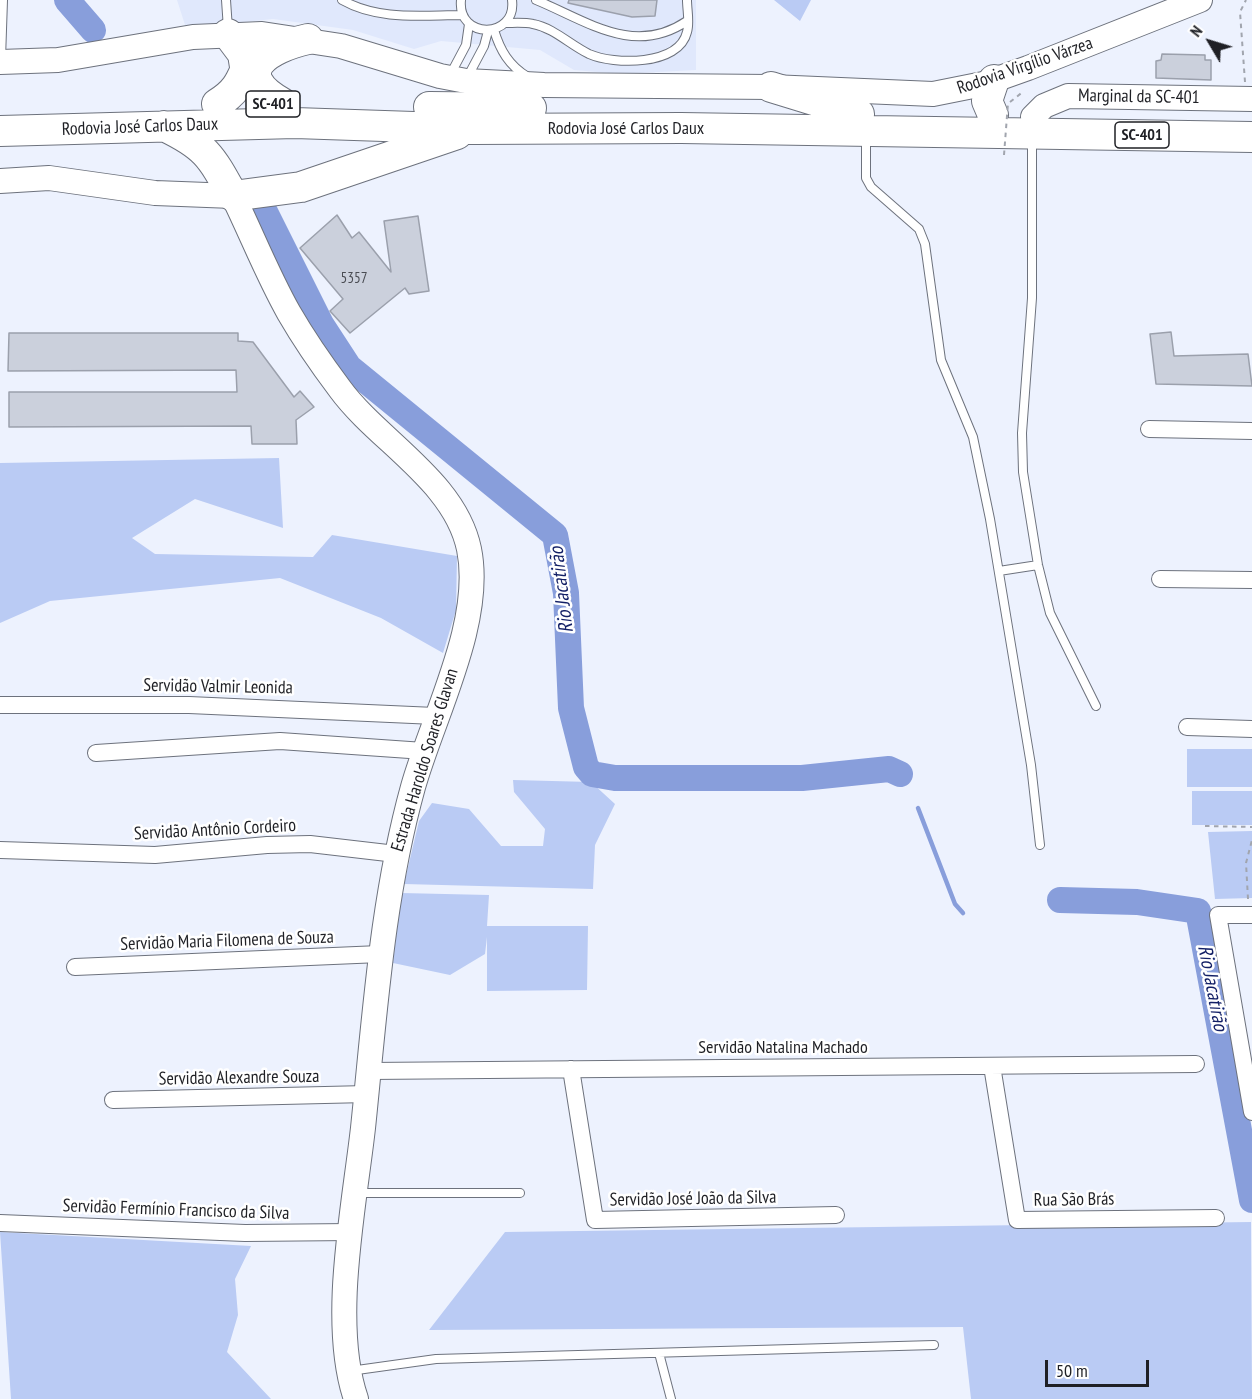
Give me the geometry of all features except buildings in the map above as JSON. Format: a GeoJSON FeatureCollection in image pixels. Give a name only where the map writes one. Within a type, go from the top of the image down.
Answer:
{"type":"FeatureCollection","features":[{"type":"Feature","properties":{"kind":"highway"},"geometry":{"type":"LineString","coordinates":[[228,34],[243,54],[246,73]]}},
{"type":"Feature","properties":{"kind":"highway"},"geometry":{"type":"LineString","coordinates":[[217,104],[230,96],[246,73],[255,48],[261,42],[294,37]]}},
{"type":"Feature","properties":{"kind":"highway"},"geometry":{"type":"LineString","coordinates":[[282,104],[262,91],[256,73],[272,50],[294,37]]}},
{"type":"Feature","properties":{"kind":"highway"},"geometry":{"type":"LineString","coordinates":[[771,87],[863,123]]}},
{"type":"Feature","properties":{"kind":"highway","name":"Rodovia José Carlos Daux"},"geometry":{"type":"LineString","coordinates":[[0,111],[282,104],[863,123],[1012,110]]}},
{"type":"Feature","properties":{"kind":"highway","name":"Rodovia José Carlos Daux"},"geometry":{"type":"LineString","coordinates":[[0,131],[164,126],[365,124],[473,129],[681,128],[863,123],[1012,110],[1251,137]]}},
{"type":"Feature","properties":{"kind":"highway"},"geometry":{"type":"LineString","coordinates":[[164,126],[206,151],[226,184],[301,187],[473,129]]}},
{"type":"Feature","properties":{"kind":"main road","name":"Rodovia Virgílio Várzea"},"geometry":{"type":"LineString","coordinates":[[1,62],[86,57],[162,42],[228,34],[294,37],[358,50],[457,80],[544,85],[771,87],[933,94],[953,92],[1012,110],[1093,44],[1189,2]]}},
{"type":"Feature","properties":{"kind":"main road","name":"Marginal da SC-401"},"geometry":{"type":"LineString","coordinates":[[1012,110],[1044,106],[1068,96],[1249,93]]}},
{"type":"Feature","properties":{"kind":"main road"},"geometry":{"type":"LineString","coordinates":[[0,181],[71,180],[137,191],[190,196],[211,182],[226,184]]}},
{"type":"Feature","properties":{"kind":"main road","name":"Estrada Haroldo Soares Glavan"},"geometry":{"type":"LineString","coordinates":[[226,184],[289,313],[342,392],[417,468],[462,526],[472,568],[471,607],[424,751],[396,854],[380,954],[344,1300],[349,1371],[356,1399]]}},
{"type":"Feature","properties":{"kind":"street"},"geometry":{"type":"LineString","coordinates":[[1149,429],[1252,431]]}},
{"type":"Feature","properties":{"kind":"street"},"geometry":{"type":"LineString","coordinates":[[1160,579],[1252,580]]}},
{"type":"Feature","properties":{"kind":"street","name":"Servidão Valmir Leonida"},"geometry":{"type":"LineString","coordinates":[[0,705],[178,705],[435,716]]}},
{"type":"Feature","properties":{"kind":"street"},"geometry":{"type":"LineString","coordinates":[[1187,727],[1252,729]]}},
{"type":"Feature","properties":{"kind":"street"},"geometry":{"type":"LineString","coordinates":[[96,753],[280,741],[424,751]]}},
{"type":"Feature","properties":{"kind":"street","name":"Servidão Antônio Cordeiro"},"geometry":{"type":"LineString","coordinates":[[0,850],[154,855],[267,845],[310,844],[396,854]]}},
{"type":"Feature","properties":{"kind":"street"},"geometry":{"type":"LineString","coordinates":[[1250,915],[1218,915],[1248,1065],[1252,1112]]}},
{"type":"Feature","properties":{"kind":"street","name":"Servidão Maria Filomena de Souza"},"geometry":{"type":"LineString","coordinates":[[75,967],[380,954]]}},
{"type":"Feature","properties":{"kind":"street","name":"Servidão Natalina Machado"},"geometry":{"type":"LineString","coordinates":[[368,1082],[572,1069],[1196,1064]]}},
{"type":"Feature","properties":{"kind":"street","name":"Rua São Brás"},"geometry":{"type":"LineString","coordinates":[[992,1066],[1017,1220],[1216,1218]]}},
{"type":"Feature","properties":{"kind":"street","name":"Servidão José João da Silva"},"geometry":{"type":"LineString","coordinates":[[572,1069],[596,1220],[836,1215]]}},
{"type":"Feature","properties":{"kind":"street","name":"Servidão Alexandre Souza"},"geometry":{"type":"LineString","coordinates":[[113,1100],[368,1082]]}},
{"type":"Feature","properties":{"kind":"street","name":"Servidão Fermínio Francisco da Silva"},"geometry":{"type":"LineString","coordinates":[[0,1223],[245,1233],[352,1232]]}},
{"type":"Feature","properties":{"kind":"lane"},"geometry":{"type":"LineString","coordinates":[[1,62],[3,0]]}},
{"type":"Feature","properties":{"kind":"lane"},"geometry":{"type":"LineString","coordinates":[[226,0],[228,34]]}},
{"type":"Feature","properties":{"kind":"lane"},"geometry":{"type":"LineString","coordinates":[[342,0],[376,15],[463,15]]}},
{"type":"Feature","properties":{"kind":"lane"},"geometry":{"type":"LineString","coordinates":[[461,0],[463,15],[469,24],[491,30],[500,47],[518,71],[544,85]]}},
{"type":"Feature","properties":{"kind":"lane"},"geometry":{"type":"LineString","coordinates":[[505,23],[512,11],[513,0]]}},
{"type":"Feature","properties":{"kind":"lane"},"geometry":{"type":"LineString","coordinates":[[536,0],[594,26],[634,37],[664,34],[687,21]]}},
{"type":"Feature","properties":{"kind":"lane"},"geometry":{"type":"LineString","coordinates":[[457,80],[482,52],[491,30],[505,23],[532,23],[550,29],[592,55],[622,62],[639,61],[674,50],[687,32],[687,0]]}},
{"type":"Feature","properties":{"kind":"lane"},"geometry":{"type":"LineString","coordinates":[[457,80],[469,24]]}},
{"type":"Feature","properties":{"kind":"lane"},"geometry":{"type":"LineString","coordinates":[[1012,110],[1031,308],[1022,434],[1023,472],[1038,565],[1050,613],[1096,706]]}},
{"type":"Feature","properties":{"kind":"lane"},"geometry":{"type":"LineString","coordinates":[[863,123],[866,178],[879,197],[919,229],[925,244],[941,360],[973,437],[999,571],[1033,776],[1040,845]]}},
{"type":"Feature","properties":{"kind":"lane"},"geometry":{"type":"LineString","coordinates":[[999,571],[1038,565]]}},
{"type":"Feature","properties":{"kind":"lane"},"geometry":{"type":"LineString","coordinates":[[356,1193],[520,1193]]}},
{"type":"Feature","properties":{"kind":"lane"},"geometry":{"type":"LineString","coordinates":[[349,1371],[436,1359],[934,1345]]}},
{"type":"Feature","properties":{"kind":"lane"},"geometry":{"type":"LineString","coordinates":[[659,1353],[670,1399]]}},
{"type":"Feature","properties":{"kind":"path"},"geometry":{"type":"LineString","coordinates":[[1246,0],[1240,12],[1249,93]]}},
{"type":"Feature","properties":{"kind":"path"},"geometry":{"type":"LineString","coordinates":[[1004,155],[1012,110]]}},
{"type":"Feature","properties":{"kind":"path"},"geometry":{"type":"LineString","coordinates":[[1205,826],[1252,827]]}},
{"type":"Feature","properties":{"kind":"path"},"geometry":{"type":"LineString","coordinates":[[1250,915],[1247,857],[1252,840]]}},
{"type":"Feature","properties":{"kind":"path"},"geometry":{"type":"LineString","coordinates":[[1249,871],[1252,878]]}},
{"type":"Feature","properties":{"kind":"shaded area"},"geometry":{"type":"Polygon","coordinates":[[[177,0],[696,0],[696,70],[620,74],[574,70],[540,50],[441,41],[414,49],[353,30],[273,19],[186,28],[177,0]]]}},
{"type":"Feature","properties":{"kind":"shaded area"},"geometry":{"type":"Polygon","coordinates":[[[774,0],[811,0],[800,21],[774,0]]]}},
{"type":"Feature","properties":{"kind":"shaded area"},"geometry":{"type":"Polygon","coordinates":[[[279,458],[283,528],[195,499],[132,538],[155,554],[313,557],[332,535],[457,556],[456,610],[443,653],[381,618],[280,578],[50,601],[0,623],[0,463],[279,458]]]}},
{"type":"Feature","properties":{"kind":"shaded area"},"geometry":{"type":"Polygon","coordinates":[[[1187,749],[1252,749],[1252,787],[1187,787],[1187,749]]]}},
{"type":"Feature","properties":{"kind":"shaded area"},"geometry":{"type":"Polygon","coordinates":[[[513,780],[591,782],[615,804],[595,845],[593,889],[404,884],[419,821],[432,803],[469,809],[501,846],[543,846],[545,829],[514,792],[513,780]]]}},
{"type":"Feature","properties":{"kind":"shaded area"},"geometry":{"type":"Polygon","coordinates":[[[1192,791],[1252,791],[1252,825],[1192,825],[1192,791]]]}},
{"type":"Feature","properties":{"kind":"shaded area"},"geometry":{"type":"Polygon","coordinates":[[[1252,831],[1252,898],[1215,899],[1208,832],[1252,831]]]}},
{"type":"Feature","properties":{"kind":"shaded area"},"geometry":{"type":"Polygon","coordinates":[[[401,893],[489,895],[487,926],[588,926],[587,990],[487,991],[487,937],[485,954],[450,975],[393,963],[401,893]]]}},
{"type":"Feature","properties":{"kind":"shaded area"},"geometry":{"type":"Polygon","coordinates":[[[1251,1222],[1252,1399],[971,1399],[963,1327],[429,1330],[505,1232],[1251,1222]]]}},
{"type":"Feature","properties":{"kind":"shaded area"},"geometry":{"type":"Polygon","coordinates":[[[0,1232],[251,1246],[235,1279],[238,1315],[227,1352],[271,1399],[11,1399],[0,1232]]]}},
{"type":"Feature","properties":{"kind":"waterway","name":"Rio Jacatirão"},"geometry":{"type":"LineString","coordinates":[[67,0],[93,30]]}},
{"type":"Feature","properties":{"kind":"waterway","name":"Rio Jacatirão"},"geometry":{"type":"LineString","coordinates":[[265,212],[321,324],[349,367],[555,535],[566,593],[571,708],[586,767],[592,774],[615,778],[802,778],[889,769],[900,774]]}},
{"type":"Feature","properties":{"kind":"waterway"},"geometry":{"type":"LineString","coordinates":[[918,808],[955,904],[963,913]]}},
{"type":"Feature","properties":{"kind":"waterway","name":"Rio Jacatirão"},"geometry":{"type":"LineString","coordinates":[[1060,900],[1137,902],[1198,911],[1252,1200]]}}]}
